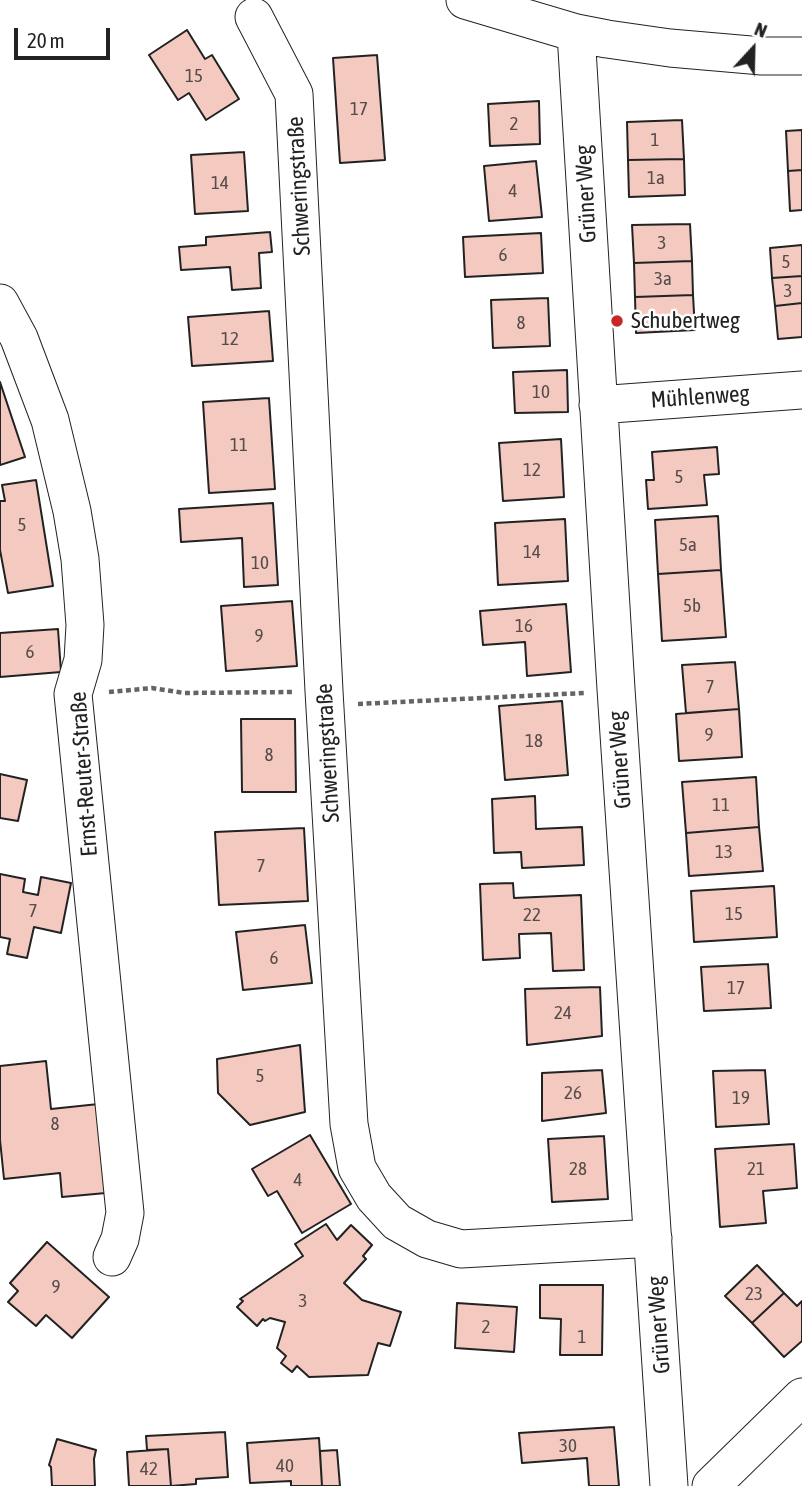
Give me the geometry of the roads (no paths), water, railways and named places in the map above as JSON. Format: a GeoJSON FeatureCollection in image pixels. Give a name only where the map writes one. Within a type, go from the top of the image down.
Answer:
{"type":"FeatureCollection","features":[{"type":"Feature","properties":{"kind":"street"},"geometry":{"type":"LineString","coordinates":[[465,0],[576,33],[670,48],[762,56],[802,56]]}},
{"type":"Feature","properties":{"kind":"street","name":"Schweringstraße"},"geometry":{"type":"LineString","coordinates":[[254,17],[294,94],[349,1124],[357,1168],[374,1197],[397,1222],[427,1238],[461,1250],[653,1237]]}},
{"type":"Feature","properties":{"kind":"street","name":"Grüner Weg"},"geometry":{"type":"LineString","coordinates":[[576,33],[669,1486]]}},
{"type":"Feature","properties":{"kind":"street","name":"Ernst-Reuter-Straße"},"geometry":{"type":"LineString","coordinates":[[0,303],[19,338],[50,420],[72,511],[80,559],[85,625],[83,660],[73,694],[125,1213],[120,1239],[112,1257]]}},
{"type":"Feature","properties":{"kind":"street","name":"Mühlenweg"},"geometry":{"type":"LineString","coordinates":[[598,405],[802,390]]}},
{"type":"Feature","properties":{"kind":"street"},"geometry":{"type":"LineString","coordinates":[[711,1486],[802,1397]]}},
{"type":"Feature","properties":{"kind":"place","name":"Schubertweg"},"geometry":{"type":"Point","coordinates":[617,321]}}]}
